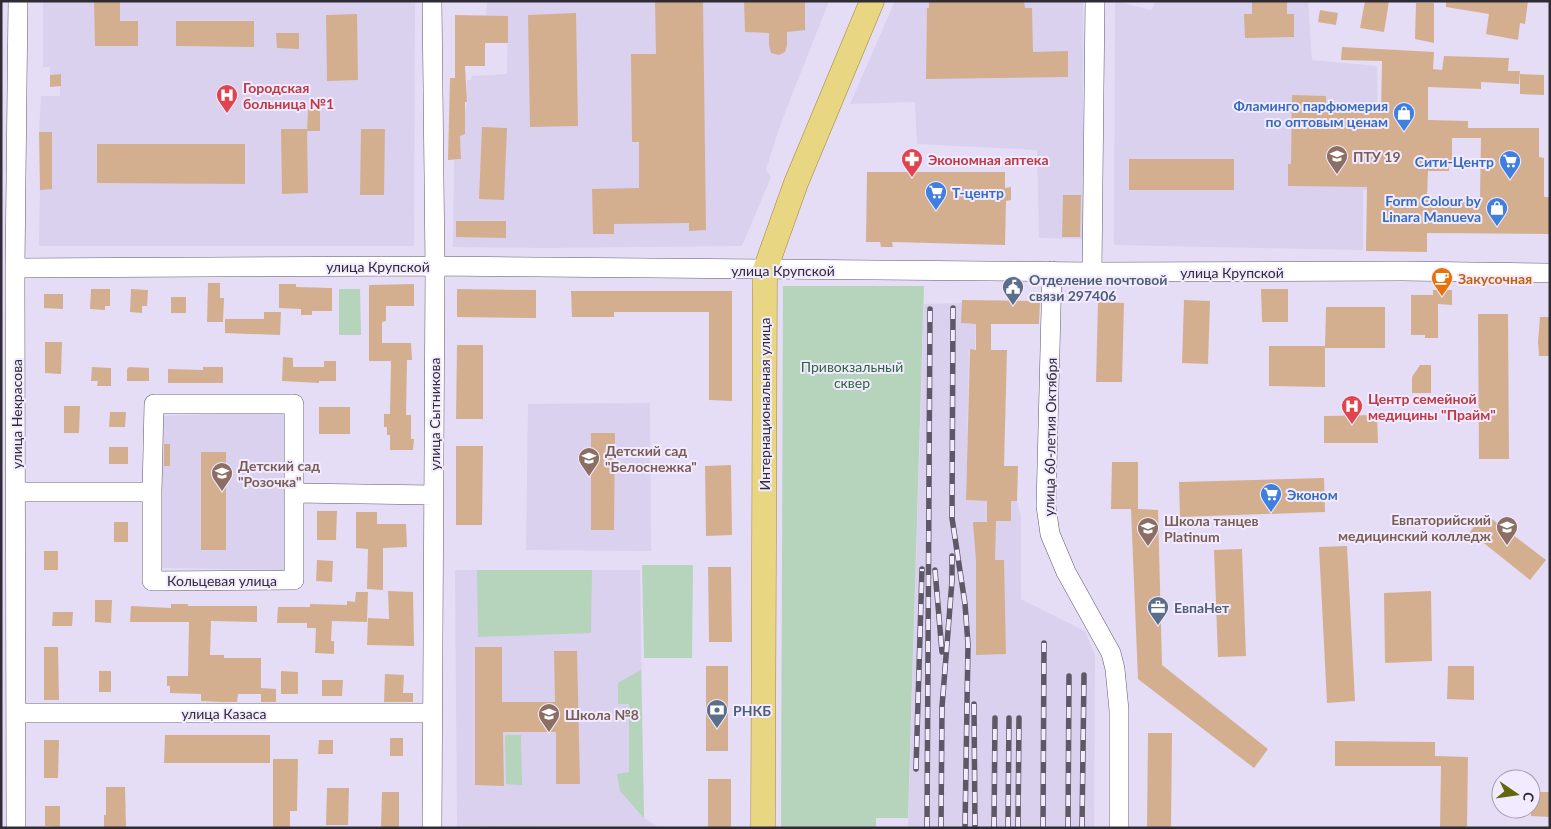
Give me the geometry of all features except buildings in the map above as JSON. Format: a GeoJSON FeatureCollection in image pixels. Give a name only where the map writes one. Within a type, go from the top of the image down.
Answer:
{"type":"FeatureCollection","features":[{"type":"Feature","properties":{"kind":"main road","name":"Интернациональная улица"},"geometry":{"type":"LineString","coordinates":[[763,828],[764,270],[796,183],[872,1]]}},
{"type":"Feature","properties":{"kind":"street","name":"улица Некрасова"},"geometry":{"type":"LineString","coordinates":[[16,828],[15,268],[18,1]]}},
{"type":"Feature","properties":{"kind":"street","name":"улица Сытникова"},"geometry":{"type":"LineString","coordinates":[[432,1],[435,266],[432,828]]}},
{"type":"Feature","properties":{"kind":"street"},"geometry":{"type":"LineString","coordinates":[[1092,272],[1095,1]]}},
{"type":"Feature","properties":{"kind":"street","name":"улица Крупской"},"geometry":{"type":"LineString","coordinates":[[15,268],[435,266],[764,270],[1550,273]]}},
{"type":"Feature","properties":{"kind":"street","name":"улица 60-летия Октября"},"geometry":{"type":"LineString","coordinates":[[1052,271],[1046,506],[1050,534],[1066,572],[1107,646],[1116,669],[1119,710],[1119,828]]}},
{"type":"Feature","properties":{"kind":"street","name":"Кольцевая улица"},"geometry":{"type":"LineString","coordinates":[[154,404],[294,404],[294,493],[294,580],[152,581],[154,404]]}},
{"type":"Feature","properties":{"kind":"street"},"geometry":{"type":"LineString","coordinates":[[16,492],[152,492]]}},
{"type":"Feature","properties":{"kind":"street"},"geometry":{"type":"LineString","coordinates":[[294,493],[433,494]]}},
{"type":"Feature","properties":{"kind":"street","name":"улица Казаса"},"geometry":{"type":"LineString","coordinates":[[16,714],[432,713]]}},
{"type":"Feature","properties":{"kind":"shaded area","name":"Городская больница №1"},"geometry":{"type":"Polygon","coordinates":[[[43,1],[415,1],[414,246],[39,246],[40,190],[52,188],[52,132],[39,132],[41,96],[60,96],[61,86],[61,74],[50,75],[50,67],[43,67],[43,1]]]}},
{"type":"Feature","properties":{"kind":"shaded area"},"geometry":{"type":"Polygon","coordinates":[[[487,1],[829,1],[779,128],[766,170],[771,177],[742,246],[453,247],[454,160],[461,159],[460,136],[467,102],[467,80],[471,80],[472,76],[507,74],[508,16],[486,16],[487,1]]]}},
{"type":"Feature","properties":{"kind":"shaded area"},"geometry":{"type":"Polygon","coordinates":[[[895,1],[1083,1],[1083,239],[1039,238],[1037,150],[917,144],[915,102],[850,104],[895,1]]]}},
{"type":"Feature","properties":{"kind":"shaded area"},"geometry":{"type":"Polygon","coordinates":[[[1115,1],[1151,10],[1156,1],[1308,1],[1312,60],[1377,66],[1378,152],[1388,190],[1363,190],[1363,250],[1114,245],[1115,1]]]}},
{"type":"Feature","properties":{"kind":"shaded area"},"geometry":{"type":"Polygon","coordinates":[[[962,303],[962,323],[976,324],[975,350],[969,350],[966,500],[1017,501],[1021,517],[1021,599],[1085,631],[1095,655],[1094,828],[908,828],[924,304],[962,303]]]}},
{"type":"Feature","properties":{"kind":"shaded area","name":"Детский сад \"Белоснежка\""},"geometry":{"type":"Polygon","coordinates":[[[650,403],[651,551],[526,550],[528,404],[650,403]]]}},
{"type":"Feature","properties":{"kind":"shaded area","name":"Детский сад \"Розочка\""},"geometry":{"type":"Polygon","coordinates":[[[288,411],[285,570],[158,568],[158,416],[288,411]]]}},
{"type":"Feature","properties":{"kind":"shaded area","name":"Школа №8"},"geometry":{"type":"Polygon","coordinates":[[[455,570],[640,570],[644,818],[660,828],[457,828],[455,570]]]}},
{"type":"Feature","properties":{"kind":"green space","name":"Привокзальный сквер"},"geometry":{"type":"Polygon","coordinates":[[[783,286],[924,286],[908,818],[876,818],[876,828],[781,828],[783,286]]]}},
{"type":"Feature","properties":{"kind":"green space"},"geometry":{"type":"Polygon","coordinates":[[[339,289],[360,289],[361,335],[339,335],[339,289]]]}},
{"type":"Feature","properties":{"kind":"green space"},"geometry":{"type":"Polygon","coordinates":[[[642,565],[693,565],[692,658],[644,658],[642,565]]]}},
{"type":"Feature","properties":{"kind":"green space"},"geometry":{"type":"Polygon","coordinates":[[[477,570],[592,570],[591,633],[478,637],[477,570]]]}},
{"type":"Feature","properties":{"kind":"green space"},"geometry":{"type":"Polygon","coordinates":[[[641,670],[644,818],[620,791],[617,774],[629,772],[629,704],[618,704],[618,683],[641,670]]]}},
{"type":"Feature","properties":{"kind":"green space"},"geometry":{"type":"Polygon","coordinates":[[[505,735],[521,735],[522,785],[506,784],[505,735]]]}},
{"type":"Feature","properties":{"kind":"green space"},"geometry":{"type":"Polygon","coordinates":[[[488,826],[632,828],[484,828],[488,826]]]}},
{"type":"Feature","properties":{"kind":"railway"},"geometry":{"type":"LineString","coordinates":[[953,308],[952,518],[965,604],[968,644],[965,828]]}},
{"type":"Feature","properties":{"kind":"railway"},"geometry":{"type":"LineString","coordinates":[[927,828],[930,309]]}},
{"type":"Feature","properties":{"kind":"railway"},"geometry":{"type":"LineString","coordinates":[[941,828],[942,707],[952,581],[952,556]]}},
{"type":"Feature","properties":{"kind":"railway"},"geometry":{"type":"LineString","coordinates":[[916,769],[922,569]]}},
{"type":"Feature","properties":{"kind":"railway"},"geometry":{"type":"LineString","coordinates":[[935,570],[942,652]]}},
{"type":"Feature","properties":{"kind":"railway"},"geometry":{"type":"LineString","coordinates":[[1043,828],[1044,643]]}},
{"type":"Feature","properties":{"kind":"railway"},"geometry":{"type":"LineString","coordinates":[[1082,828],[1084,675]]}},
{"type":"Feature","properties":{"kind":"railway"},"geometry":{"type":"LineString","coordinates":[[1068,828],[1069,676]]}},
{"type":"Feature","properties":{"kind":"railway"},"geometry":{"type":"LineString","coordinates":[[974,704],[975,828]]}},
{"type":"Feature","properties":{"kind":"railway"},"geometry":{"type":"LineString","coordinates":[[994,828],[995,718]]}},
{"type":"Feature","properties":{"kind":"railway"},"geometry":{"type":"LineString","coordinates":[[1008,828],[1009,718]]}},
{"type":"Feature","properties":{"kind":"railway"},"geometry":{"type":"LineString","coordinates":[[1018,828],[1019,718]]}},
{"type":"Feature","properties":{"kind":"place","name":"Городская больница №1"},"geometry":{"type":"Point","coordinates":[227,114]}},
{"type":"Feature","properties":{"kind":"place","name":"Фламинго парфюмерия по оптовым ценам"},"geometry":{"type":"Point","coordinates":[1404,132]}},
{"type":"Feature","properties":{"kind":"place","name":"ПТУ 19"},"geometry":{"type":"Point","coordinates":[1337,175]}},
{"type":"Feature","properties":{"kind":"place","name":"Экономная аптека"},"geometry":{"type":"Point","coordinates":[912,178]}},
{"type":"Feature","properties":{"kind":"place","name":"Сити-Центр"},"geometry":{"type":"Point","coordinates":[1510,180]}},
{"type":"Feature","properties":{"kind":"place","name":"Т-центр"},"geometry":{"type":"Point","coordinates":[936,211]}},
{"type":"Feature","properties":{"kind":"place","name":"Form Colour by Linara Manueva"},"geometry":{"type":"Point","coordinates":[1497,227]}},
{"type":"Feature","properties":{"kind":"place","name":"Закусочная"},"geometry":{"type":"Point","coordinates":[1442,297]}},
{"type":"Feature","properties":{"kind":"place","name":"Отделение почтовой связи 297406"},"geometry":{"type":"Point","coordinates":[1013,306]}},
{"type":"Feature","properties":{"kind":"place","name":"Центр семейной медицины \"Прайм\""},"geometry":{"type":"Point","coordinates":[1352,425]}},
{"type":"Feature","properties":{"kind":"place","name":"Детский сад \"Белоснежка\""},"geometry":{"type":"Point","coordinates":[589,477]}},
{"type":"Feature","properties":{"kind":"place","name":"Детский сад \"Розочка\""},"geometry":{"type":"Point","coordinates":[222,492]}},
{"type":"Feature","properties":{"kind":"place","name":"Эконом"},"geometry":{"type":"Point","coordinates":[1271,513]}},
{"type":"Feature","properties":{"kind":"place","name":"Евпаторийский медицинский колледж"},"geometry":{"type":"Point","coordinates":[1507,546]}},
{"type":"Feature","properties":{"kind":"place","name":"Школа танцев Platinum"},"geometry":{"type":"Point","coordinates":[1148,547]}},
{"type":"Feature","properties":{"kind":"place","name":"ЕвпаНет"},"geometry":{"type":"Point","coordinates":[1158,626]}},
{"type":"Feature","properties":{"kind":"place","name":"РНКБ"},"geometry":{"type":"Point","coordinates":[717,729]}},
{"type":"Feature","properties":{"kind":"place","name":"Школа №8"},"geometry":{"type":"Point","coordinates":[549,733]}}]}
